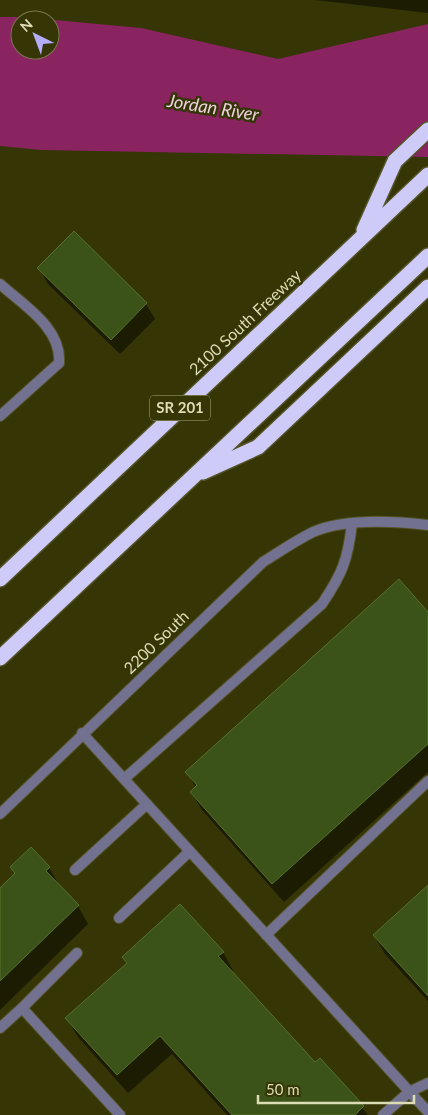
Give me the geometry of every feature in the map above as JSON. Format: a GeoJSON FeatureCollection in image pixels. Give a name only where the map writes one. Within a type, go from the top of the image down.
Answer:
{"type":"FeatureCollection","features":[{"type":"Feature","properties":{"kind":"highway"},"geometry":{"type":"LineString","coordinates":[[360,238],[395,161],[428,130]]}},
{"type":"Feature","properties":{"kind":"highway","name":"2100 South Freeway"},"geometry":{"type":"LineString","coordinates":[[0,579],[428,175]]}},
{"type":"Feature","properties":{"kind":"highway"},"geometry":{"type":"LineString","coordinates":[[0,658],[428,256]]}},
{"type":"Feature","properties":{"kind":"highway"},"geometry":{"type":"LineString","coordinates":[[192,477],[258,447],[428,287]]}},
{"type":"Feature","properties":{"kind":"street"},"geometry":{"type":"LineString","coordinates":[[0,284],[53,333],[60,350],[59,363],[0,416]]}},
{"type":"Feature","properties":{"kind":"street"},"geometry":{"type":"LineString","coordinates":[[124,779],[322,604],[341,576],[349,550],[352,523]]}},
{"type":"Feature","properties":{"kind":"street","name":"2200 South"},"geometry":{"type":"LineString","coordinates":[[0,814],[82,733],[263,562],[315,531],[352,523],[428,525]]}},
{"type":"Feature","properties":{"kind":"street"},"geometry":{"type":"LineString","coordinates":[[82,733],[428,1112]]}},
{"type":"Feature","properties":{"kind":"street"},"geometry":{"type":"LineString","coordinates":[[266,935],[428,781]]}},
{"type":"Feature","properties":{"kind":"street"},"geometry":{"type":"LineString","coordinates":[[75,870],[147,804]]}},
{"type":"Feature","properties":{"kind":"street"},"geometry":{"type":"LineString","coordinates":[[119,918],[190,851]]}},
{"type":"Feature","properties":{"kind":"street"},"geometry":{"type":"LineString","coordinates":[[0,1028],[77,953]]}},
{"type":"Feature","properties":{"kind":"street"},"geometry":{"type":"LineString","coordinates":[[22,1008],[120,1115]]}},
{"type":"Feature","properties":{"kind":"street"},"geometry":{"type":"LineString","coordinates":[[383,1115],[409,1092],[428,1083]]}},
{"type":"Feature","properties":{"kind":"water","name":"Jordan River"},"geometry":{"type":"Polygon","coordinates":[[[0,17],[10,17],[10,60],[60,60],[60,21],[141,28],[278,59],[428,24],[428,157],[41,150],[0,146],[0,17]]]}},
{"type":"Feature","properties":{"kind":"building"},"geometry":{"type":"Polygon","coordinates":[[[74,231],[147,303],[111,340],[37,268],[74,231]]]}},
{"type":"Feature","properties":{"kind":"building"},"geometry":{"type":"Polygon","coordinates":[[[399,579],[428,612],[428,744],[272,884],[190,792],[197,785],[185,772],[399,579]]]}},
{"type":"Feature","properties":{"kind":"building"},"geometry":{"type":"Polygon","coordinates":[[[31,847],[50,867],[46,871],[79,905],[0,981],[0,888],[15,873],[10,867],[31,847]]]}},
{"type":"Feature","properties":{"kind":"building"},"geometry":{"type":"Polygon","coordinates":[[[428,885],[428,996],[373,935],[428,885]]]}},
{"type":"Feature","properties":{"kind":"building"},"geometry":{"type":"Polygon","coordinates":[[[180,904],[224,952],[218,956],[315,1062],[320,1058],[364,1106],[355,1115],[232,1115],[160,1036],[117,1075],[65,1018],[127,963],[122,957],[180,904]]]}}]}
